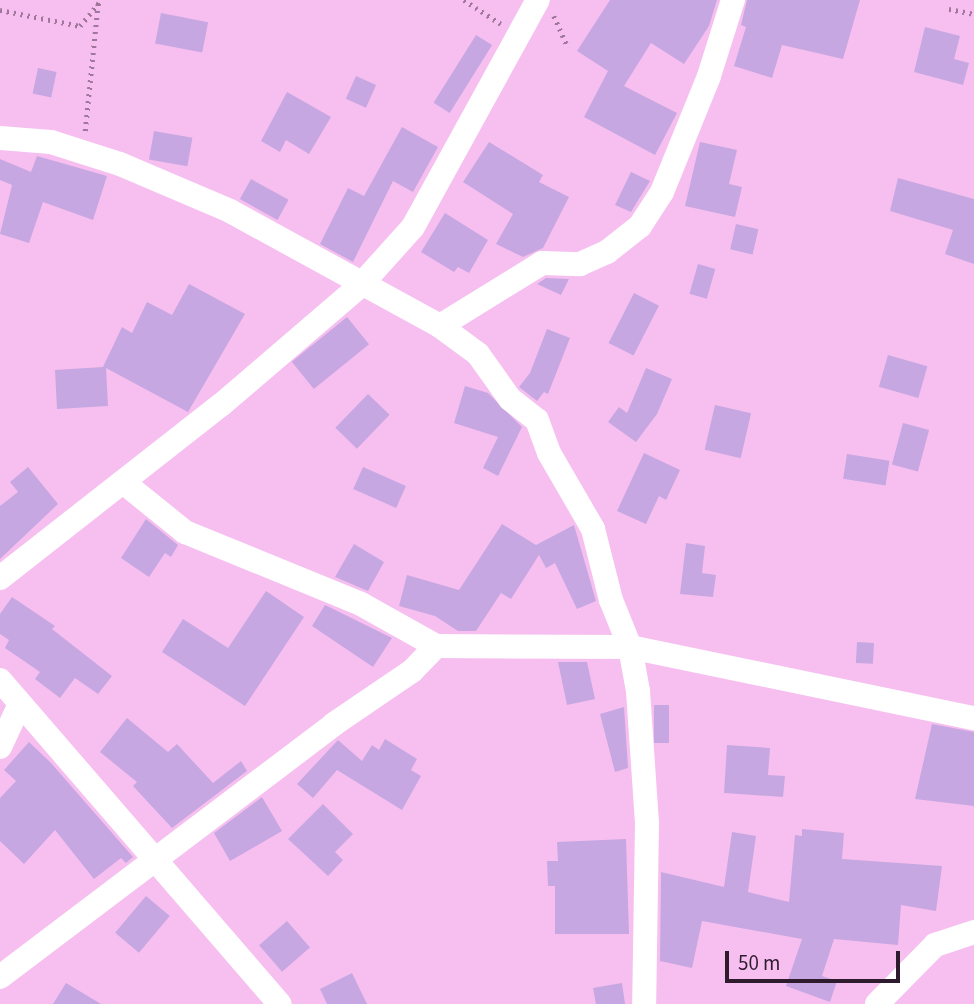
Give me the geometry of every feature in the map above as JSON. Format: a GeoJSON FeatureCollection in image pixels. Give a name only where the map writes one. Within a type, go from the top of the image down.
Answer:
{"type":"FeatureCollection","features":[{"type":"Feature","properties":{"kind":"street"},"geometry":{"type":"LineString","coordinates":[[440,326],[542,263],[580,264],[607,252],[640,226],[662,192],[709,76],[733,0]]}},
{"type":"Feature","properties":{"kind":"street"},"geometry":{"type":"LineString","coordinates":[[0,578],[123,482],[360,286],[412,227],[519,35],[544,5]]}},
{"type":"Feature","properties":{"kind":"street"},"geometry":{"type":"LineString","coordinates":[[0,138],[28,138],[82,152],[173,183],[360,286],[440,326],[478,354],[510,399],[537,420],[549,453],[593,529],[611,600],[630,647],[638,691],[647,823],[644,1004]]}},
{"type":"Feature","properties":{"kind":"street"},"geometry":{"type":"LineString","coordinates":[[123,482],[186,532],[361,604],[436,646],[630,647],[974,718]]}},
{"type":"Feature","properties":{"kind":"street"},"geometry":{"type":"LineString","coordinates":[[0,977],[152,859],[357,707],[412,671],[436,646]]}},
{"type":"Feature","properties":{"kind":"street"},"geometry":{"type":"LineString","coordinates":[[0,680],[19,706],[279,1004]]}},
{"type":"Feature","properties":{"kind":"street"},"geometry":{"type":"LineString","coordinates":[[0,747],[19,706]]}},
{"type":"Feature","properties":{"kind":"street"},"geometry":{"type":"LineString","coordinates":[[877,1004],[935,945],[974,932]]}},
{"type":"Feature","properties":{"kind":"path"},"geometry":{"type":"LineString","coordinates":[[464,0],[519,35]]}},
{"type":"Feature","properties":{"kind":"path"},"geometry":{"type":"LineString","coordinates":[[0,10],[80,26],[99,2]]}},
{"type":"Feature","properties":{"kind":"path"},"geometry":{"type":"LineString","coordinates":[[82,152],[99,2]]}},
{"type":"Feature","properties":{"kind":"path"},"geometry":{"type":"LineString","coordinates":[[544,5],[568,48]]}},
{"type":"Feature","properties":{"kind":"path"},"geometry":{"type":"LineString","coordinates":[[949,9],[974,14]]}},
{"type":"Feature","properties":{"kind":"building"},"geometry":{"type":"Polygon","coordinates":[[[610,0],[717,0],[709,26],[684,64],[651,43],[624,86],[677,113],[655,155],[584,117],[608,71],[577,51],[610,0]]]}},
{"type":"Feature","properties":{"kind":"building"},"geometry":{"type":"Polygon","coordinates":[[[747,0],[860,0],[843,59],[782,45],[772,78],[734,66],[746,27],[741,25],[747,0]]]}},
{"type":"Feature","properties":{"kind":"building"},"geometry":{"type":"Polygon","coordinates":[[[161,13],[208,22],[202,53],[155,43],[161,13]]]}},
{"type":"Feature","properties":{"kind":"building"},"geometry":{"type":"Polygon","coordinates":[[[925,27],[960,36],[954,59],[969,63],[963,85],[914,72],[925,27]]]}},
{"type":"Feature","properties":{"kind":"building"},"geometry":{"type":"Polygon","coordinates":[[[476,35],[492,45],[450,113],[434,103],[476,35]]]}},
{"type":"Feature","properties":{"kind":"building"},"geometry":{"type":"Polygon","coordinates":[[[38,68],[57,72],[51,97],[33,93],[38,68]]]}},
{"type":"Feature","properties":{"kind":"building"},"geometry":{"type":"Polygon","coordinates":[[[356,76],[376,85],[366,108],[346,99],[356,76]]]}},
{"type":"Feature","properties":{"kind":"building"},"geometry":{"type":"Polygon","coordinates":[[[287,92],[331,117],[309,154],[286,140],[280,152],[261,141],[287,92]]]}},
{"type":"Feature","properties":{"kind":"building"},"geometry":{"type":"Polygon","coordinates":[[[402,127],[438,147],[413,192],[393,181],[353,262],[320,244],[348,188],[364,196],[402,127]]]}},
{"type":"Feature","properties":{"kind":"building"},"geometry":{"type":"Polygon","coordinates":[[[154,131],[192,138],[187,166],[149,160],[154,131]]]}},
{"type":"Feature","properties":{"kind":"building"},"geometry":{"type":"Polygon","coordinates":[[[489,142],[543,175],[539,182],[569,197],[543,248],[523,257],[496,244],[513,214],[463,182],[489,142]]]}},
{"type":"Feature","properties":{"kind":"building"},"geometry":{"type":"Polygon","coordinates":[[[700,142],[737,150],[729,184],[742,187],[735,217],[685,206],[700,142]]]}},
{"type":"Feature","properties":{"kind":"building"},"geometry":{"type":"Polygon","coordinates":[[[37,156],[107,176],[93,220],[43,202],[29,243],[0,234],[12,185],[0,180],[0,159],[31,172],[37,156]]]}},
{"type":"Feature","properties":{"kind":"building"},"geometry":{"type":"Polygon","coordinates":[[[631,172],[650,181],[631,212],[615,205],[631,172]]]}},
{"type":"Feature","properties":{"kind":"building"},"geometry":{"type":"Polygon","coordinates":[[[898,178],[974,199],[974,264],[945,254],[953,230],[890,211],[898,178]]]}},
{"type":"Feature","properties":{"kind":"building"},"geometry":{"type":"Polygon","coordinates":[[[251,179],[289,200],[277,220],[240,199],[251,179]]]}},
{"type":"Feature","properties":{"kind":"building"},"geometry":{"type":"Polygon","coordinates":[[[445,213],[488,240],[469,273],[458,267],[454,272],[421,252],[445,213]]]}},
{"type":"Feature","properties":{"kind":"building"},"geometry":{"type":"Polygon","coordinates":[[[736,224],[758,229],[753,255],[730,249],[736,224]]]}},
{"type":"Feature","properties":{"kind":"building"},"geometry":{"type":"Polygon","coordinates":[[[698,264],[715,269],[707,299],[689,294],[698,264]]]}},
{"type":"Feature","properties":{"kind":"building"},"geometry":{"type":"Polygon","coordinates":[[[546,278],[569,279],[561,295],[537,284],[546,278]]]}},
{"type":"Feature","properties":{"kind":"building"},"geometry":{"type":"Polygon","coordinates":[[[189,284],[245,314],[188,412],[106,368],[108,406],[57,409],[55,370],[103,367],[122,327],[132,333],[147,302],[172,315],[189,284]]]}},
{"type":"Feature","properties":{"kind":"building"},"geometry":{"type":"Polygon","coordinates":[[[634,293],[659,306],[634,356],[609,343],[634,293]]]}},
{"type":"Feature","properties":{"kind":"building"},"geometry":{"type":"Polygon","coordinates":[[[347,317],[369,344],[314,389],[292,362],[347,317]]]}},
{"type":"Feature","properties":{"kind":"building"},"geometry":{"type":"Polygon","coordinates":[[[547,329],[570,338],[548,394],[544,392],[537,401],[519,387],[530,373],[547,329]]]}},
{"type":"Feature","properties":{"kind":"building"},"geometry":{"type":"Polygon","coordinates":[[[888,355],[927,366],[918,398],[879,387],[888,355]]]}},
{"type":"Feature","properties":{"kind":"building"},"geometry":{"type":"Polygon","coordinates":[[[646,368],[672,379],[657,414],[636,442],[608,422],[619,407],[627,413],[646,368]]]}},
{"type":"Feature","properties":{"kind":"building"},"geometry":{"type":"Polygon","coordinates":[[[465,386],[488,393],[522,427],[498,476],[483,468],[498,437],[454,423],[465,386]]]}},
{"type":"Feature","properties":{"kind":"building"},"geometry":{"type":"Polygon","coordinates":[[[368,394],[390,415],[357,449],[335,428],[368,394]]]}},
{"type":"Feature","properties":{"kind":"building"},"geometry":{"type":"Polygon","coordinates":[[[715,405],[751,413],[741,458],[705,450],[715,405]]]}},
{"type":"Feature","properties":{"kind":"building"},"geometry":{"type":"Polygon","coordinates":[[[903,423],[929,430],[918,472],[892,465],[903,423]]]}},
{"type":"Feature","properties":{"kind":"building"},"geometry":{"type":"Polygon","coordinates":[[[644,453],[680,470],[666,500],[659,496],[646,524],[617,511],[644,453]]]}},
{"type":"Feature","properties":{"kind":"building"},"geometry":{"type":"Polygon","coordinates":[[[847,454],[889,461],[886,485],[843,479],[847,454]]]}},
{"type":"Feature","properties":{"kind":"building"},"geometry":{"type":"Polygon","coordinates":[[[28,467],[58,504],[0,559],[0,506],[18,492],[10,482],[28,467]]]}},
{"type":"Feature","properties":{"kind":"building"},"geometry":{"type":"Polygon","coordinates":[[[363,467],[406,486],[396,508],[353,489],[363,467]]]}},
{"type":"Feature","properties":{"kind":"building"},"geometry":{"type":"Polygon","coordinates":[[[146,519],[178,545],[171,557],[165,553],[149,577],[121,558],[146,519]]]}},
{"type":"Feature","properties":{"kind":"building"},"geometry":{"type":"Polygon","coordinates":[[[502,524],[536,545],[574,525],[596,601],[577,609],[555,563],[546,568],[539,555],[511,599],[501,593],[476,631],[458,631],[435,616],[399,606],[407,575],[459,590],[502,524]]]}},
{"type":"Feature","properties":{"kind":"building"},"geometry":{"type":"Polygon","coordinates":[[[686,543],[705,546],[702,573],[716,575],[713,597],[680,594],[686,543]]]}},
{"type":"Feature","properties":{"kind":"building"},"geometry":{"type":"Polygon","coordinates":[[[354,544],[384,562],[368,591],[335,577],[354,544]]]}},
{"type":"Feature","properties":{"kind":"building"},"geometry":{"type":"Polygon","coordinates":[[[266,591],[304,617],[245,706],[162,652],[183,619],[228,648],[266,591]]]}},
{"type":"Feature","properties":{"kind":"building"},"geometry":{"type":"Polygon","coordinates":[[[12,597],[55,626],[52,629],[112,676],[98,694],[75,678],[60,698],[35,679],[40,672],[5,648],[9,640],[0,634],[0,614],[12,597]]]}},
{"type":"Feature","properties":{"kind":"building"},"geometry":{"type":"Polygon","coordinates":[[[325,605],[392,638],[373,667],[312,626],[325,605]]]}},
{"type":"Feature","properties":{"kind":"building"},"geometry":{"type":"Polygon","coordinates":[[[857,642],[874,643],[873,664],[856,663],[857,642]]]}},
{"type":"Feature","properties":{"kind":"building"},"geometry":{"type":"Polygon","coordinates":[[[558,662],[587,662],[595,699],[567,705],[558,662]]]}},
{"type":"Feature","properties":{"kind":"building"},"geometry":{"type":"Polygon","coordinates":[[[654,705],[669,705],[669,743],[654,743],[654,705]]]}},
{"type":"Feature","properties":{"kind":"building"},"geometry":{"type":"Polygon","coordinates":[[[624,707],[628,768],[615,772],[600,714],[624,707]]]}},
{"type":"Feature","properties":{"kind":"building"},"geometry":{"type":"Polygon","coordinates":[[[127,718],[168,752],[177,744],[213,783],[241,761],[247,771],[172,828],[133,786],[137,782],[100,752],[127,718]]]}},
{"type":"Feature","properties":{"kind":"building"},"geometry":{"type":"Polygon","coordinates":[[[932,724],[974,732],[974,806],[915,799],[932,724]]]}},
{"type":"Feature","properties":{"kind":"building"},"geometry":{"type":"Polygon","coordinates":[[[385,739],[417,759],[411,770],[421,776],[402,810],[337,770],[313,798],[297,784],[338,740],[362,761],[372,745],[379,750],[385,739]]]}},
{"type":"Feature","properties":{"kind":"building"},"geometry":{"type":"Polygon","coordinates":[[[29,742],[51,763],[133,857],[126,863],[121,858],[94,879],[55,830],[24,864],[0,841],[0,798],[16,781],[4,770],[29,742]]]}},
{"type":"Feature","properties":{"kind":"building"},"geometry":{"type":"Polygon","coordinates":[[[727,745],[770,748],[768,775],[785,776],[783,797],[724,793],[727,745]]]}},
{"type":"Feature","properties":{"kind":"building"},"geometry":{"type":"Polygon","coordinates":[[[262,797],[282,831],[230,861],[214,833],[262,797]]]}},
{"type":"Feature","properties":{"kind":"building"},"geometry":{"type":"Polygon","coordinates":[[[323,804],[353,834],[335,852],[343,860],[328,876],[288,839],[323,804]]]}},
{"type":"Feature","properties":{"kind":"building"},"geometry":{"type":"Polygon","coordinates":[[[802,829],[844,833],[842,859],[942,866],[936,911],[901,905],[898,945],[834,939],[822,976],[837,981],[830,1002],[786,986],[802,939],[702,921],[692,968],[660,961],[661,872],[724,887],[732,832],[756,836],[748,892],[789,902],[795,835],[802,836],[802,829]]]}},
{"type":"Feature","properties":{"kind":"building"},"geometry":{"type":"Polygon","coordinates":[[[626,839],[629,934],[555,934],[555,886],[548,886],[547,861],[558,861],[557,842],[626,839]]]}},
{"type":"Feature","properties":{"kind":"building"},"geometry":{"type":"Polygon","coordinates":[[[146,896],[170,916],[139,953],[115,933],[146,896]]]}},
{"type":"Feature","properties":{"kind":"building"},"geometry":{"type":"Polygon","coordinates":[[[287,921],[310,947],[282,972],[259,945],[287,921]]]}},
{"type":"Feature","properties":{"kind":"building"},"geometry":{"type":"Polygon","coordinates":[[[352,973],[367,1004],[327,1004],[320,989],[352,973]]]}},
{"type":"Feature","properties":{"kind":"building"},"geometry":{"type":"Polygon","coordinates":[[[66,983],[101,1004],[53,1004],[66,983]]]}},
{"type":"Feature","properties":{"kind":"building"},"geometry":{"type":"Polygon","coordinates":[[[622,983],[625,1004],[596,1004],[593,988],[622,983]]]}}]}
